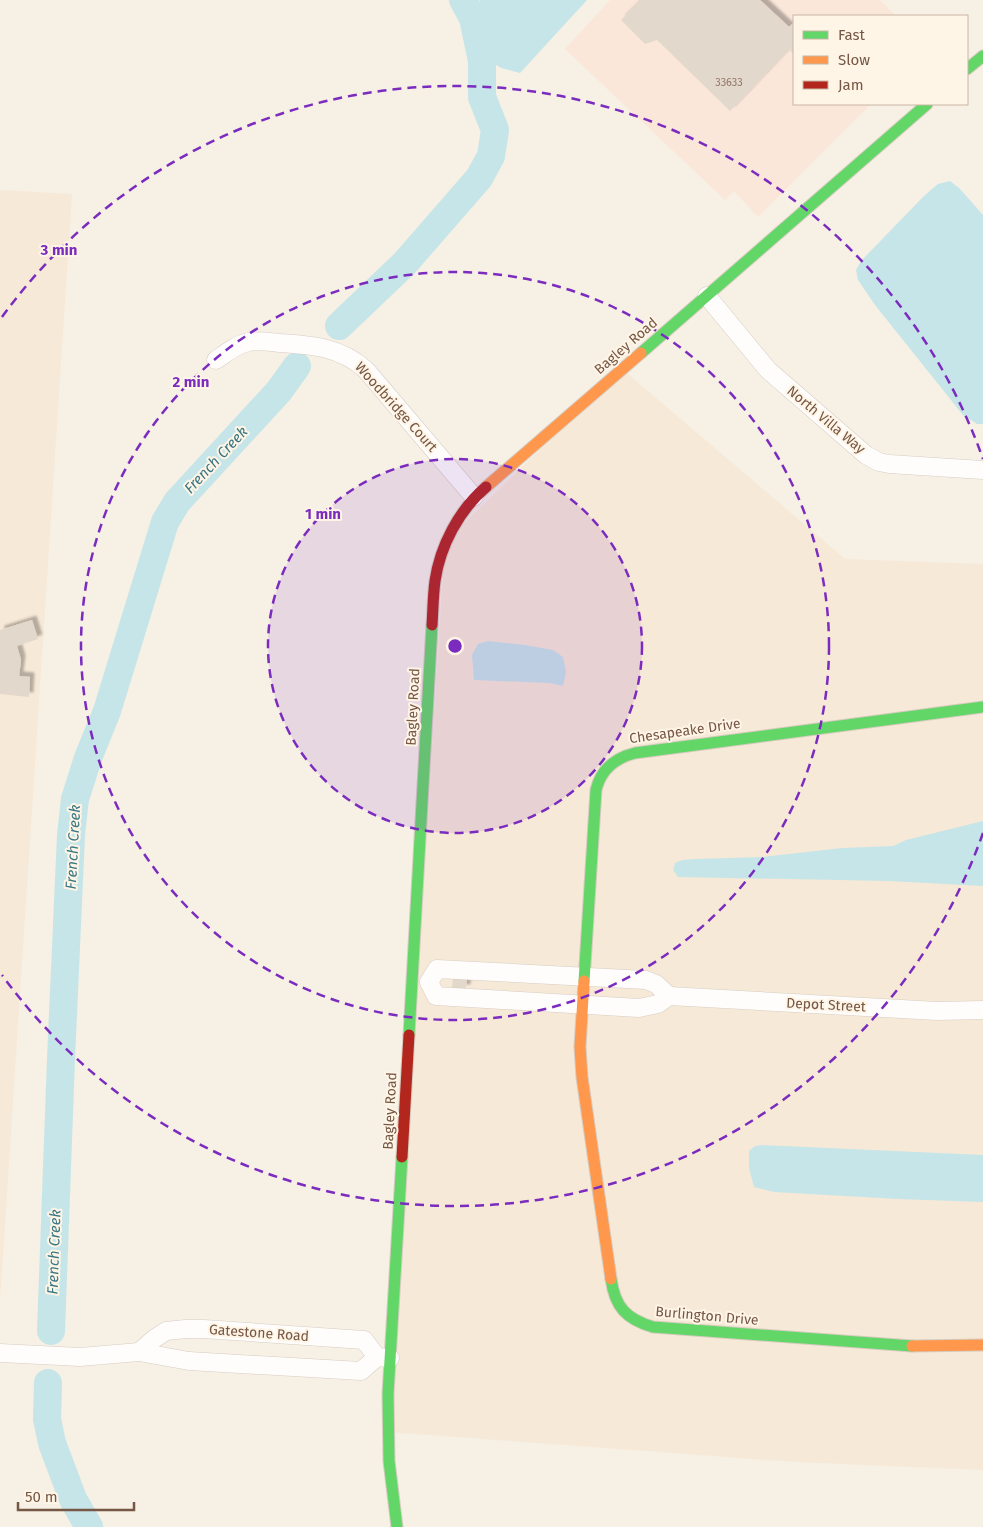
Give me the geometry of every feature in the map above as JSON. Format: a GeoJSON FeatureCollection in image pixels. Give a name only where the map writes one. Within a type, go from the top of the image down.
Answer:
{"type":"FeatureCollection","features":[{"type":"Feature","properties":{"kind":"street"},"geometry":{"type":"LineString","coordinates":[[968,68],[983,56]]}},
{"type":"Feature","properties":{"kind":"street","name":"Bagley Road"},"geometry":{"type":"LineString","coordinates":[[397,1527],[391,1492],[383,1358],[421,981],[435,581],[445,542],[458,518],[474,496],[707,296],[925,105]]}},
{"type":"Feature","properties":{"kind":"street","name":"North Villa Way"},"geometry":{"type":"LineString","coordinates":[[707,296],[768,370],[866,455],[879,462],[889,464],[983,470]]}},
{"type":"Feature","properties":{"kind":"street","name":"Woodbridge Court"},"geometry":{"type":"LineString","coordinates":[[216,360],[230,350],[251,341],[314,345],[344,354],[366,370],[474,496]]}},
{"type":"Feature","properties":{"kind":"street","name":"Chesapeake Drive"},"geometry":{"type":"LineString","coordinates":[[585,976],[596,790],[603,772],[618,758],[626,754],[644,751],[983,707]]}},
{"type":"Feature","properties":{"kind":"street"},"geometry":{"type":"LineString","coordinates":[[421,981],[437,969],[585,976],[646,980],[656,984],[668,996]]}},
{"type":"Feature","properties":{"kind":"street","name":"Burlington Drive"},"geometry":{"type":"LineString","coordinates":[[585,976],[580,1048],[584,1094],[613,1292],[619,1307],[626,1316],[642,1324],[662,1328],[907,1346],[983,1345]]}},
{"type":"Feature","properties":{"kind":"street","name":"Depot Street"},"geometry":{"type":"LineString","coordinates":[[421,981],[436,996],[638,1008],[658,1004],[668,996],[937,1012],[983,1010]]}},
{"type":"Feature","properties":{"kind":"street","name":"Gatestone Road"},"geometry":{"type":"LineString","coordinates":[[139,1352],[154,1339],[166,1332],[204,1329],[364,1340],[383,1358]]}},
{"type":"Feature","properties":{"kind":"street"},"geometry":{"type":"LineString","coordinates":[[0,1353],[80,1357],[139,1352],[188,1361],[361,1371],[383,1358]]}},
{"type":"Feature","properties":{"kind":"shaded area"},"geometry":{"type":"Polygon","coordinates":[[[610,0],[880,0],[895,15],[793,15],[793,105],[870,105],[758,217],[734,191],[725,200],[565,49],[610,0]]]}},
{"type":"Feature","properties":{"kind":"shaded area"},"geometry":{"type":"Polygon","coordinates":[[[0,190],[72,194],[0,1301],[0,190]]]}},
{"type":"Feature","properties":{"kind":"shaded area"},"geometry":{"type":"Polygon","coordinates":[[[622,369],[845,559],[983,564],[983,1470],[795,1462],[388,1432],[445,542],[622,369]]]}},
{"type":"Feature","properties":{"kind":"water"},"geometry":{"type":"Polygon","coordinates":[[[480,0],[587,0],[520,73],[501,68],[486,58],[478,9],[480,0]]]}},
{"type":"Feature","properties":{"kind":"water"},"geometry":{"type":"Polygon","coordinates":[[[950,181],[960,189],[983,215],[983,424],[977,424],[963,415],[875,305],[858,280],[856,270],[861,261],[924,196],[938,184],[950,181]]]}},
{"type":"Feature","properties":{"kind":"water"},"geometry":{"type":"Polygon","coordinates":[[[488,641],[553,650],[563,657],[566,672],[563,686],[550,683],[474,680],[472,655],[478,644],[488,641]]]}},
{"type":"Feature","properties":{"kind":"water"},"geometry":{"type":"Polygon","coordinates":[[[983,821],[983,886],[889,881],[678,877],[673,870],[675,863],[682,860],[762,857],[842,848],[893,846],[906,840],[983,821]]]}},
{"type":"Feature","properties":{"kind":"water"},"geometry":{"type":"Polygon","coordinates":[[[755,1146],[983,1155],[983,1202],[774,1192],[754,1187],[749,1168],[749,1151],[755,1146]]]}},
{"type":"Feature","properties":{"kind":"building"},"geometry":{"type":"Polygon","coordinates":[[[641,0],[760,0],[789,27],[793,23],[793,54],[789,49],[730,111],[657,40],[645,44],[621,20],[641,0]]]}},
{"type":"Feature","properties":{"kind":"building"},"geometry":{"type":"Polygon","coordinates":[[[32,620],[38,639],[17,646],[21,660],[19,676],[30,677],[29,697],[0,694],[0,630],[32,620]]]}},
{"type":"Feature","properties":{"kind":"building"},"geometry":{"type":"Polygon","coordinates":[[[453,978],[467,978],[466,989],[452,988],[453,978]]]}},
{"type":"Feature","properties":{"kind":"waterway","name":"French Creek"},"geometry":{"type":"LineString","coordinates":[[339,326],[405,263],[479,178],[491,156],[495,130],[482,97],[482,61],[473,18],[463,0]]}},
{"type":"Feature","properties":{"kind":"waterway","name":"French Creek"},"geometry":{"type":"LineString","coordinates":[[51,1331],[71,835],[75,799],[88,758],[107,711],[165,522],[177,502],[279,391],[297,366]]}},
{"type":"Feature","properties":{"kind":"waterway","name":"French Creek"},"geometry":{"type":"LineString","coordinates":[[48,1383],[47,1419],[52,1443],[73,1499],[89,1527]]}},
{"type":"Feature","properties":{"kind":"traffic: fast"},"geometry":{"type":"LineString","coordinates":[[968,68],[983,56]]}},
{"type":"Feature","properties":{"kind":"traffic: fast"},"geometry":{"type":"LineString","coordinates":[[641,353],[926,105]]}},
{"type":"Feature","properties":{"kind":"traffic: fast"},"geometry":{"type":"LineString","coordinates":[[409,1035],[432,625]]}},
{"type":"Feature","properties":{"kind":"traffic: fast"},"geometry":{"type":"LineString","coordinates":[[584,981],[596,790],[601,776],[615,761],[635,753],[983,707]]}},
{"type":"Feature","properties":{"kind":"traffic: fast"},"geometry":{"type":"LineString","coordinates":[[397,1527],[389,1461],[388,1394],[402,1157]]}},
{"type":"Feature","properties":{"kind":"traffic: fast"},"geometry":{"type":"LineString","coordinates":[[611,1279],[615,1297],[623,1310],[636,1320],[653,1327],[912,1346]]}},
{"type":"Feature","properties":{"kind":"traffic: slow"},"geometry":{"type":"LineString","coordinates":[[486,487],[641,353]]}},
{"type":"Feature","properties":{"kind":"traffic: slow"},"geometry":{"type":"LineString","coordinates":[[584,981],[580,1047],[582,1077],[611,1279]]}},
{"type":"Feature","properties":{"kind":"traffic: slow"},"geometry":{"type":"LineString","coordinates":[[912,1346],[983,1345]]}},
{"type":"Feature","properties":{"kind":"traffic: jam"},"geometry":{"type":"LineString","coordinates":[[432,625],[435,581],[446,542],[467,506],[486,487]]}},
{"type":"Feature","properties":{"kind":"traffic: jam"},"geometry":{"type":"LineString","coordinates":[[402,1157],[409,1035]]}}]}
